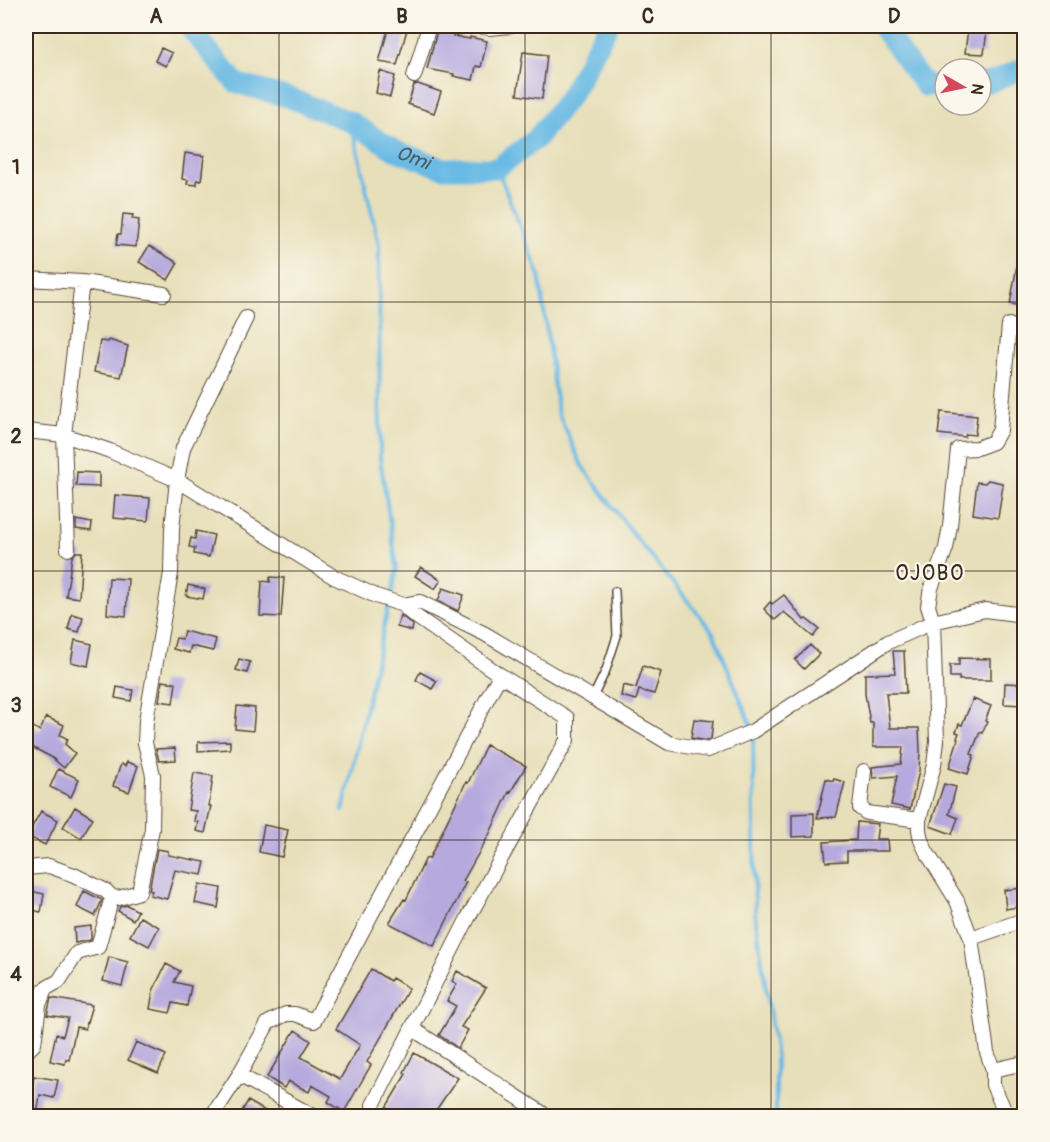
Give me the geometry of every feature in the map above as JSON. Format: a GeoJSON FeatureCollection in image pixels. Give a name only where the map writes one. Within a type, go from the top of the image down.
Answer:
{"type":"FeatureCollection","features":[{"type":"Feature","properties":{"kind":"street"},"geometry":{"type":"LineString","coordinates":[[414,76],[429,26]]}},
{"type":"Feature","properties":{"kind":"street"},"geometry":{"type":"LineString","coordinates":[[478,26],[489,28],[511,26]]}},
{"type":"Feature","properties":{"kind":"street"},"geometry":{"type":"LineString","coordinates":[[1004,26],[1022,26]]}},
{"type":"Feature","properties":{"kind":"street"},"geometry":{"type":"LineString","coordinates":[[26,279],[82,282],[164,294]]}},
{"type":"Feature","properties":{"kind":"street"},"geometry":{"type":"LineString","coordinates":[[68,549],[64,435],[82,282]]}},
{"type":"Feature","properties":{"kind":"street"},"geometry":{"type":"LineString","coordinates":[[26,868],[49,866],[74,875],[106,891],[112,897],[119,898],[139,892],[152,830],[153,776],[145,742],[146,721],[171,573],[172,529],[177,480],[183,448],[246,318]]}},
{"type":"Feature","properties":{"kind":"street"},"geometry":{"type":"LineString","coordinates":[[1007,1116],[993,1085],[993,1070],[987,1052],[971,938],[957,901],[921,840],[919,820],[934,765],[937,741],[933,622],[928,606],[931,588],[946,548],[958,449],[977,448],[993,442],[1000,430],[1009,325]]}},
{"type":"Feature","properties":{"kind":"street"},"geometry":{"type":"LineString","coordinates":[[26,431],[64,435],[110,451],[177,480],[334,577],[398,603],[500,675],[567,718],[567,740],[468,918],[373,1105]]}},
{"type":"Feature","properties":{"kind":"street"},"geometry":{"type":"LineString","coordinates":[[398,603],[420,602],[430,606],[485,634],[669,743],[708,750],[753,731],[888,642],[933,622],[985,610],[1024,615]]}},
{"type":"Feature","properties":{"kind":"street"},"geometry":{"type":"LineString","coordinates":[[212,1116],[239,1075],[268,1023],[286,1014],[295,1014],[314,1021],[500,675]]}},
{"type":"Feature","properties":{"kind":"street"},"geometry":{"type":"LineString","coordinates":[[864,771],[860,808],[867,813],[919,820]]}},
{"type":"Feature","properties":{"kind":"street"},"geometry":{"type":"LineString","coordinates":[[26,1052],[34,1044],[39,1005],[45,989],[59,981],[77,953],[98,947],[112,897]]}},
{"type":"Feature","properties":{"kind":"street"},"geometry":{"type":"LineString","coordinates":[[971,938],[1024,920]]}},
{"type":"Feature","properties":{"kind":"street"},"geometry":{"type":"LineString","coordinates":[[412,1029],[542,1113],[543,1116]]}},
{"type":"Feature","properties":{"kind":"street"},"geometry":{"type":"LineString","coordinates":[[993,1070],[1024,1063]]}},
{"type":"Feature","properties":{"kind":"street"},"geometry":{"type":"LineString","coordinates":[[239,1075],[313,1116]]}},
{"type":"Feature","properties":{"kind":"lane"},"geometry":{"type":"LineString","coordinates":[[592,698],[606,670],[617,636],[615,591]]}},
{"type":"Feature","properties":{"kind":"building"},"geometry":{"type":"Polygon","coordinates":[[[389,26],[408,26],[397,65],[379,62],[389,26]]]}},
{"type":"Feature","properties":{"kind":"building"},"geometry":{"type":"Polygon","coordinates":[[[968,28],[987,30],[984,54],[965,53],[968,28]]]}},
{"type":"Feature","properties":{"kind":"building"},"geometry":{"type":"Polygon","coordinates":[[[437,31],[487,41],[481,67],[476,66],[473,80],[427,69],[437,31]]]}},
{"type":"Feature","properties":{"kind":"building"},"geometry":{"type":"Polygon","coordinates":[[[161,48],[172,53],[166,66],[155,61],[161,48]]]}},
{"type":"Feature","properties":{"kind":"building"},"geometry":{"type":"Polygon","coordinates":[[[523,52],[547,55],[542,99],[517,95],[523,52]]]}},
{"type":"Feature","properties":{"kind":"building"},"geometry":{"type":"Polygon","coordinates":[[[380,71],[395,76],[390,97],[376,93],[380,71]]]}},
{"type":"Feature","properties":{"kind":"building"},"geometry":{"type":"Polygon","coordinates":[[[418,84],[441,92],[434,113],[408,104],[414,85],[418,84]]]}},
{"type":"Feature","properties":{"kind":"building"},"geometry":{"type":"Polygon","coordinates":[[[185,153],[204,156],[201,181],[197,180],[197,185],[187,184],[188,180],[182,179],[185,153]]]}},
{"type":"Feature","properties":{"kind":"building"},"geometry":{"type":"Polygon","coordinates":[[[123,214],[133,215],[132,219],[139,220],[136,247],[116,245],[118,234],[121,234],[123,214]]]}},
{"type":"Feature","properties":{"kind":"building"},"geometry":{"type":"Polygon","coordinates":[[[149,246],[178,263],[168,280],[139,262],[149,246]]]}},
{"type":"Feature","properties":{"kind":"building"},"geometry":{"type":"Polygon","coordinates":[[[1020,249],[1024,249],[1024,306],[1010,304],[1020,249]]]}},
{"type":"Feature","properties":{"kind":"building"},"geometry":{"type":"Polygon","coordinates":[[[109,340],[128,346],[121,377],[94,372],[100,341],[108,342],[109,340]]]}},
{"type":"Feature","properties":{"kind":"building"},"geometry":{"type":"Polygon","coordinates":[[[941,412],[977,416],[975,435],[966,434],[965,437],[938,434],[941,412]]]}},
{"type":"Feature","properties":{"kind":"building"},"geometry":{"type":"Polygon","coordinates":[[[77,472],[99,473],[99,487],[76,486],[77,472]]]}},
{"type":"Feature","properties":{"kind":"building"},"geometry":{"type":"Polygon","coordinates":[[[988,480],[1003,485],[998,518],[973,514],[977,482],[985,483],[988,480]]]}},
{"type":"Feature","properties":{"kind":"building"},"geometry":{"type":"Polygon","coordinates":[[[115,495],[150,498],[148,521],[113,518],[115,495]]]}},
{"type":"Feature","properties":{"kind":"building"},"geometry":{"type":"Polygon","coordinates":[[[76,520],[92,523],[91,531],[76,529],[76,520]]]}},
{"type":"Feature","properties":{"kind":"building"},"geometry":{"type":"Polygon","coordinates":[[[196,531],[214,535],[209,557],[194,554],[195,548],[189,547],[191,538],[195,539],[196,531]]]}},
{"type":"Feature","properties":{"kind":"building"},"geometry":{"type":"Polygon","coordinates":[[[76,552],[82,552],[79,598],[66,596],[72,557],[76,552]]]}},
{"type":"Feature","properties":{"kind":"building"},"geometry":{"type":"Polygon","coordinates":[[[421,567],[441,580],[435,589],[415,576],[421,567]]]}},
{"type":"Feature","properties":{"kind":"building"},"geometry":{"type":"Polygon","coordinates":[[[270,577],[284,578],[281,617],[260,616],[262,581],[270,582],[270,577]]]}},
{"type":"Feature","properties":{"kind":"building"},"geometry":{"type":"Polygon","coordinates":[[[109,578],[128,579],[126,616],[107,614],[109,578]]]}},
{"type":"Feature","properties":{"kind":"building"},"geometry":{"type":"Polygon","coordinates":[[[188,585],[205,589],[203,599],[186,596],[188,585]]]}},
{"type":"Feature","properties":{"kind":"building"},"geometry":{"type":"Polygon","coordinates":[[[443,588],[464,595],[458,611],[438,601],[443,588]]]}},
{"type":"Feature","properties":{"kind":"building"},"geometry":{"type":"Polygon","coordinates":[[[784,595],[804,620],[806,619],[819,629],[813,637],[784,612],[775,620],[764,609],[770,602],[772,604],[784,595]]]}},
{"type":"Feature","properties":{"kind":"building"},"geometry":{"type":"Polygon","coordinates":[[[72,614],[83,617],[79,632],[68,629],[72,614]]]}},
{"type":"Feature","properties":{"kind":"building"},"geometry":{"type":"Polygon","coordinates":[[[400,615],[413,625],[412,631],[397,627],[400,615]]]}},
{"type":"Feature","properties":{"kind":"building"},"geometry":{"type":"Polygon","coordinates":[[[184,631],[216,639],[213,651],[191,646],[189,653],[173,649],[176,638],[182,639],[184,631]]]}},
{"type":"Feature","properties":{"kind":"building"},"geometry":{"type":"Polygon","coordinates":[[[75,640],[92,644],[88,666],[71,662],[75,640]]]}},
{"type":"Feature","properties":{"kind":"building"},"geometry":{"type":"Polygon","coordinates":[[[810,645],[819,654],[804,669],[795,660],[810,645]]]}},
{"type":"Feature","properties":{"kind":"building"},"geometry":{"type":"Polygon","coordinates":[[[893,651],[904,651],[906,693],[886,693],[890,728],[919,728],[919,771],[910,809],[891,805],[897,776],[873,778],[872,767],[901,764],[903,747],[873,747],[873,723],[870,723],[865,694],[865,674],[895,673],[893,651]]]}},
{"type":"Feature","properties":{"kind":"building"},"geometry":{"type":"Polygon","coordinates":[[[959,658],[991,659],[991,680],[959,680],[959,677],[950,677],[950,665],[959,665],[959,658]]]}},
{"type":"Feature","properties":{"kind":"building"},"geometry":{"type":"Polygon","coordinates":[[[239,659],[250,662],[247,673],[236,670],[239,659]]]}},
{"type":"Feature","properties":{"kind":"building"},"geometry":{"type":"Polygon","coordinates":[[[643,666],[661,672],[654,694],[639,690],[636,700],[621,696],[623,685],[636,688],[643,666]]]}},
{"type":"Feature","properties":{"kind":"building"},"geometry":{"type":"Polygon","coordinates":[[[420,672],[437,681],[432,689],[416,680],[420,672]]]}},
{"type":"Feature","properties":{"kind":"building"},"geometry":{"type":"Polygon","coordinates":[[[162,681],[176,683],[173,703],[159,701],[162,681]]]}},
{"type":"Feature","properties":{"kind":"building"},"geometry":{"type":"Polygon","coordinates":[[[1005,683],[1024,684],[1024,705],[1004,704],[1005,683]]]}},
{"type":"Feature","properties":{"kind":"building"},"geometry":{"type":"Polygon","coordinates":[[[117,687],[133,690],[131,701],[115,698],[117,687]]]}},
{"type":"Feature","properties":{"kind":"building"},"geometry":{"type":"Polygon","coordinates":[[[973,699],[991,706],[985,721],[987,722],[971,754],[974,755],[968,774],[949,768],[958,739],[959,733],[956,732],[959,724],[962,725],[973,699]]]}},
{"type":"Feature","properties":{"kind":"building"},"geometry":{"type":"Polygon","coordinates":[[[237,706],[255,708],[253,731],[235,729],[237,706]]]}},
{"type":"Feature","properties":{"kind":"building"},"geometry":{"type":"Polygon","coordinates":[[[46,717],[64,725],[60,735],[68,739],[65,744],[75,753],[64,768],[51,757],[26,744],[28,724],[40,731],[46,717]]]}},
{"type":"Feature","properties":{"kind":"building"},"geometry":{"type":"Polygon","coordinates":[[[694,719],[713,721],[711,739],[707,741],[691,738],[694,719]]]}},
{"type":"Feature","properties":{"kind":"building"},"geometry":{"type":"Polygon","coordinates":[[[230,741],[230,749],[198,751],[198,742],[230,741]]]}},
{"type":"Feature","properties":{"kind":"building"},"geometry":{"type":"Polygon","coordinates":[[[486,745],[526,766],[509,792],[490,833],[463,881],[466,882],[434,946],[389,923],[404,899],[406,900],[426,858],[429,859],[486,745]]]}},
{"type":"Feature","properties":{"kind":"building"},"geometry":{"type":"Polygon","coordinates":[[[175,748],[176,760],[159,761],[156,749],[175,748]]]}},
{"type":"Feature","properties":{"kind":"building"},"geometry":{"type":"Polygon","coordinates":[[[127,762],[138,766],[129,792],[113,786],[121,764],[125,766],[127,762]]]}},
{"type":"Feature","properties":{"kind":"building"},"geometry":{"type":"Polygon","coordinates":[[[58,769],[79,779],[71,797],[50,787],[58,769]]]}},
{"type":"Feature","properties":{"kind":"building"},"geometry":{"type":"Polygon","coordinates":[[[194,773],[213,776],[209,806],[211,806],[205,833],[196,831],[198,822],[194,821],[196,811],[188,810],[194,773]]]}},
{"type":"Feature","properties":{"kind":"building"},"geometry":{"type":"Polygon","coordinates":[[[826,779],[845,782],[836,817],[817,818],[826,779]]]}},
{"type":"Feature","properties":{"kind":"building"},"geometry":{"type":"Polygon","coordinates":[[[944,784],[956,787],[949,814],[958,818],[952,834],[930,826],[944,784]]]}},
{"type":"Feature","properties":{"kind":"building"},"geometry":{"type":"Polygon","coordinates":[[[75,807],[93,818],[81,838],[63,827],[75,807]]]}},
{"type":"Feature","properties":{"kind":"building"},"geometry":{"type":"Polygon","coordinates":[[[41,811],[58,820],[45,845],[27,836],[41,811]]]}},
{"type":"Feature","properties":{"kind":"building"},"geometry":{"type":"Polygon","coordinates":[[[814,813],[814,836],[792,837],[792,814],[814,813]]]}},
{"type":"Feature","properties":{"kind":"building"},"geometry":{"type":"Polygon","coordinates":[[[857,822],[878,824],[876,839],[887,839],[888,851],[847,851],[847,861],[826,862],[824,842],[856,840],[857,822]]]}},
{"type":"Feature","properties":{"kind":"building"},"geometry":{"type":"Polygon","coordinates":[[[264,825],[288,830],[282,857],[259,852],[264,825]]]}},
{"type":"Feature","properties":{"kind":"building"},"geometry":{"type":"Polygon","coordinates":[[[157,849],[168,851],[168,855],[205,862],[202,875],[175,870],[167,899],[150,895],[157,849]]]}},
{"type":"Feature","properties":{"kind":"building"},"geometry":{"type":"Polygon","coordinates":[[[199,884],[221,888],[218,908],[195,903],[199,884]]]}},
{"type":"Feature","properties":{"kind":"building"},"geometry":{"type":"Polygon","coordinates":[[[1023,888],[1024,906],[1006,909],[1004,890],[1023,888]]]}},
{"type":"Feature","properties":{"kind":"building"},"geometry":{"type":"Polygon","coordinates":[[[26,890],[44,894],[41,912],[26,909],[26,890]]]}},
{"type":"Feature","properties":{"kind":"building"},"geometry":{"type":"Polygon","coordinates":[[[84,891],[102,900],[95,916],[77,907],[84,891]]]}},
{"type":"Feature","properties":{"kind":"building"},"geometry":{"type":"Polygon","coordinates":[[[127,905],[138,911],[133,920],[118,911],[120,907],[127,905]]]}},
{"type":"Feature","properties":{"kind":"building"},"geometry":{"type":"Polygon","coordinates":[[[140,917],[159,927],[149,946],[130,936],[140,917]]]}},
{"type":"Feature","properties":{"kind":"building"},"geometry":{"type":"Polygon","coordinates":[[[91,926],[91,940],[75,943],[74,928],[91,926]]]}},
{"type":"Feature","properties":{"kind":"building"},"geometry":{"type":"Polygon","coordinates":[[[109,957],[128,962],[122,986],[103,981],[109,957]]]}},
{"type":"Feature","properties":{"kind":"building"},"geometry":{"type":"Polygon","coordinates":[[[166,964],[180,971],[174,982],[191,986],[187,1006],[173,1003],[170,1013],[150,1009],[153,991],[166,964]]]}},
{"type":"Feature","properties":{"kind":"building"},"geometry":{"type":"Polygon","coordinates":[[[371,969],[390,981],[392,978],[409,988],[367,1062],[371,1065],[344,1112],[328,1102],[331,1096],[312,1085],[309,1092],[288,1081],[284,1088],[267,1077],[295,1030],[311,1041],[301,1057],[340,1079],[360,1045],[336,1029],[371,969]]]}},
{"type":"Feature","properties":{"kind":"building"},"geometry":{"type":"Polygon","coordinates":[[[457,971],[486,988],[461,1027],[468,1030],[458,1048],[439,1035],[456,1006],[447,1001],[457,984],[452,981],[457,971]]]}},
{"type":"Feature","properties":{"kind":"building"},"geometry":{"type":"Polygon","coordinates":[[[51,998],[92,1005],[85,1029],[76,1027],[69,1060],[66,1059],[65,1064],[50,1061],[56,1034],[63,1036],[68,1018],[47,1015],[51,998]]]}},
{"type":"Feature","properties":{"kind":"building"},"geometry":{"type":"Polygon","coordinates":[[[136,1042],[166,1055],[158,1073],[128,1060],[136,1042]]]}},
{"type":"Feature","properties":{"kind":"building"},"geometry":{"type":"Polygon","coordinates":[[[414,1053],[458,1078],[432,1116],[381,1116],[406,1074],[404,1072],[414,1053]]]}},
{"type":"Feature","properties":{"kind":"building"},"geometry":{"type":"Polygon","coordinates":[[[34,1076],[58,1080],[54,1098],[40,1095],[37,1116],[26,1116],[26,1096],[30,1097],[34,1076]]]}},
{"type":"Feature","properties":{"kind":"building"},"geometry":{"type":"Polygon","coordinates":[[[248,1101],[274,1116],[250,1116],[242,1111],[248,1101]]]}},
{"type":"Feature","properties":{"kind":"waterway","name":"Omi"},"geometry":{"type":"LineString","coordinates":[[188,26],[236,83],[290,98],[351,122],[394,150],[442,168],[497,168],[536,139],[570,96],[608,26]]}},
{"type":"Feature","properties":{"kind":"waterway","name":"Omi"},"geometry":{"type":"LineString","coordinates":[[881,26],[925,86],[933,86]]}},
{"type":"Feature","properties":{"kind":"waterway","name":"Omi"},"geometry":{"type":"LineString","coordinates":[[993,81],[1024,68]]}},
{"type":"Feature","properties":{"kind":"waterway"},"geometry":{"type":"LineString","coordinates":[[351,122],[379,245],[380,458],[397,569],[391,597]]}},
{"type":"Feature","properties":{"kind":"waterway"},"geometry":{"type":"LineString","coordinates":[[497,168],[539,274],[558,413],[582,466],[636,538],[713,632],[752,728]]}},
{"type":"Feature","properties":{"kind":"waterway"},"geometry":{"type":"LineString","coordinates":[[343,811],[389,604]]}},
{"type":"Feature","properties":{"kind":"waterway"},"geometry":{"type":"LineString","coordinates":[[753,735],[755,915],[776,1056],[776,1116]]}},
{"type":"Feature","properties":{"kind":"district","name":"OJOBO"},"geometry":{"type":"Point","coordinates":[930,573]}}]}
